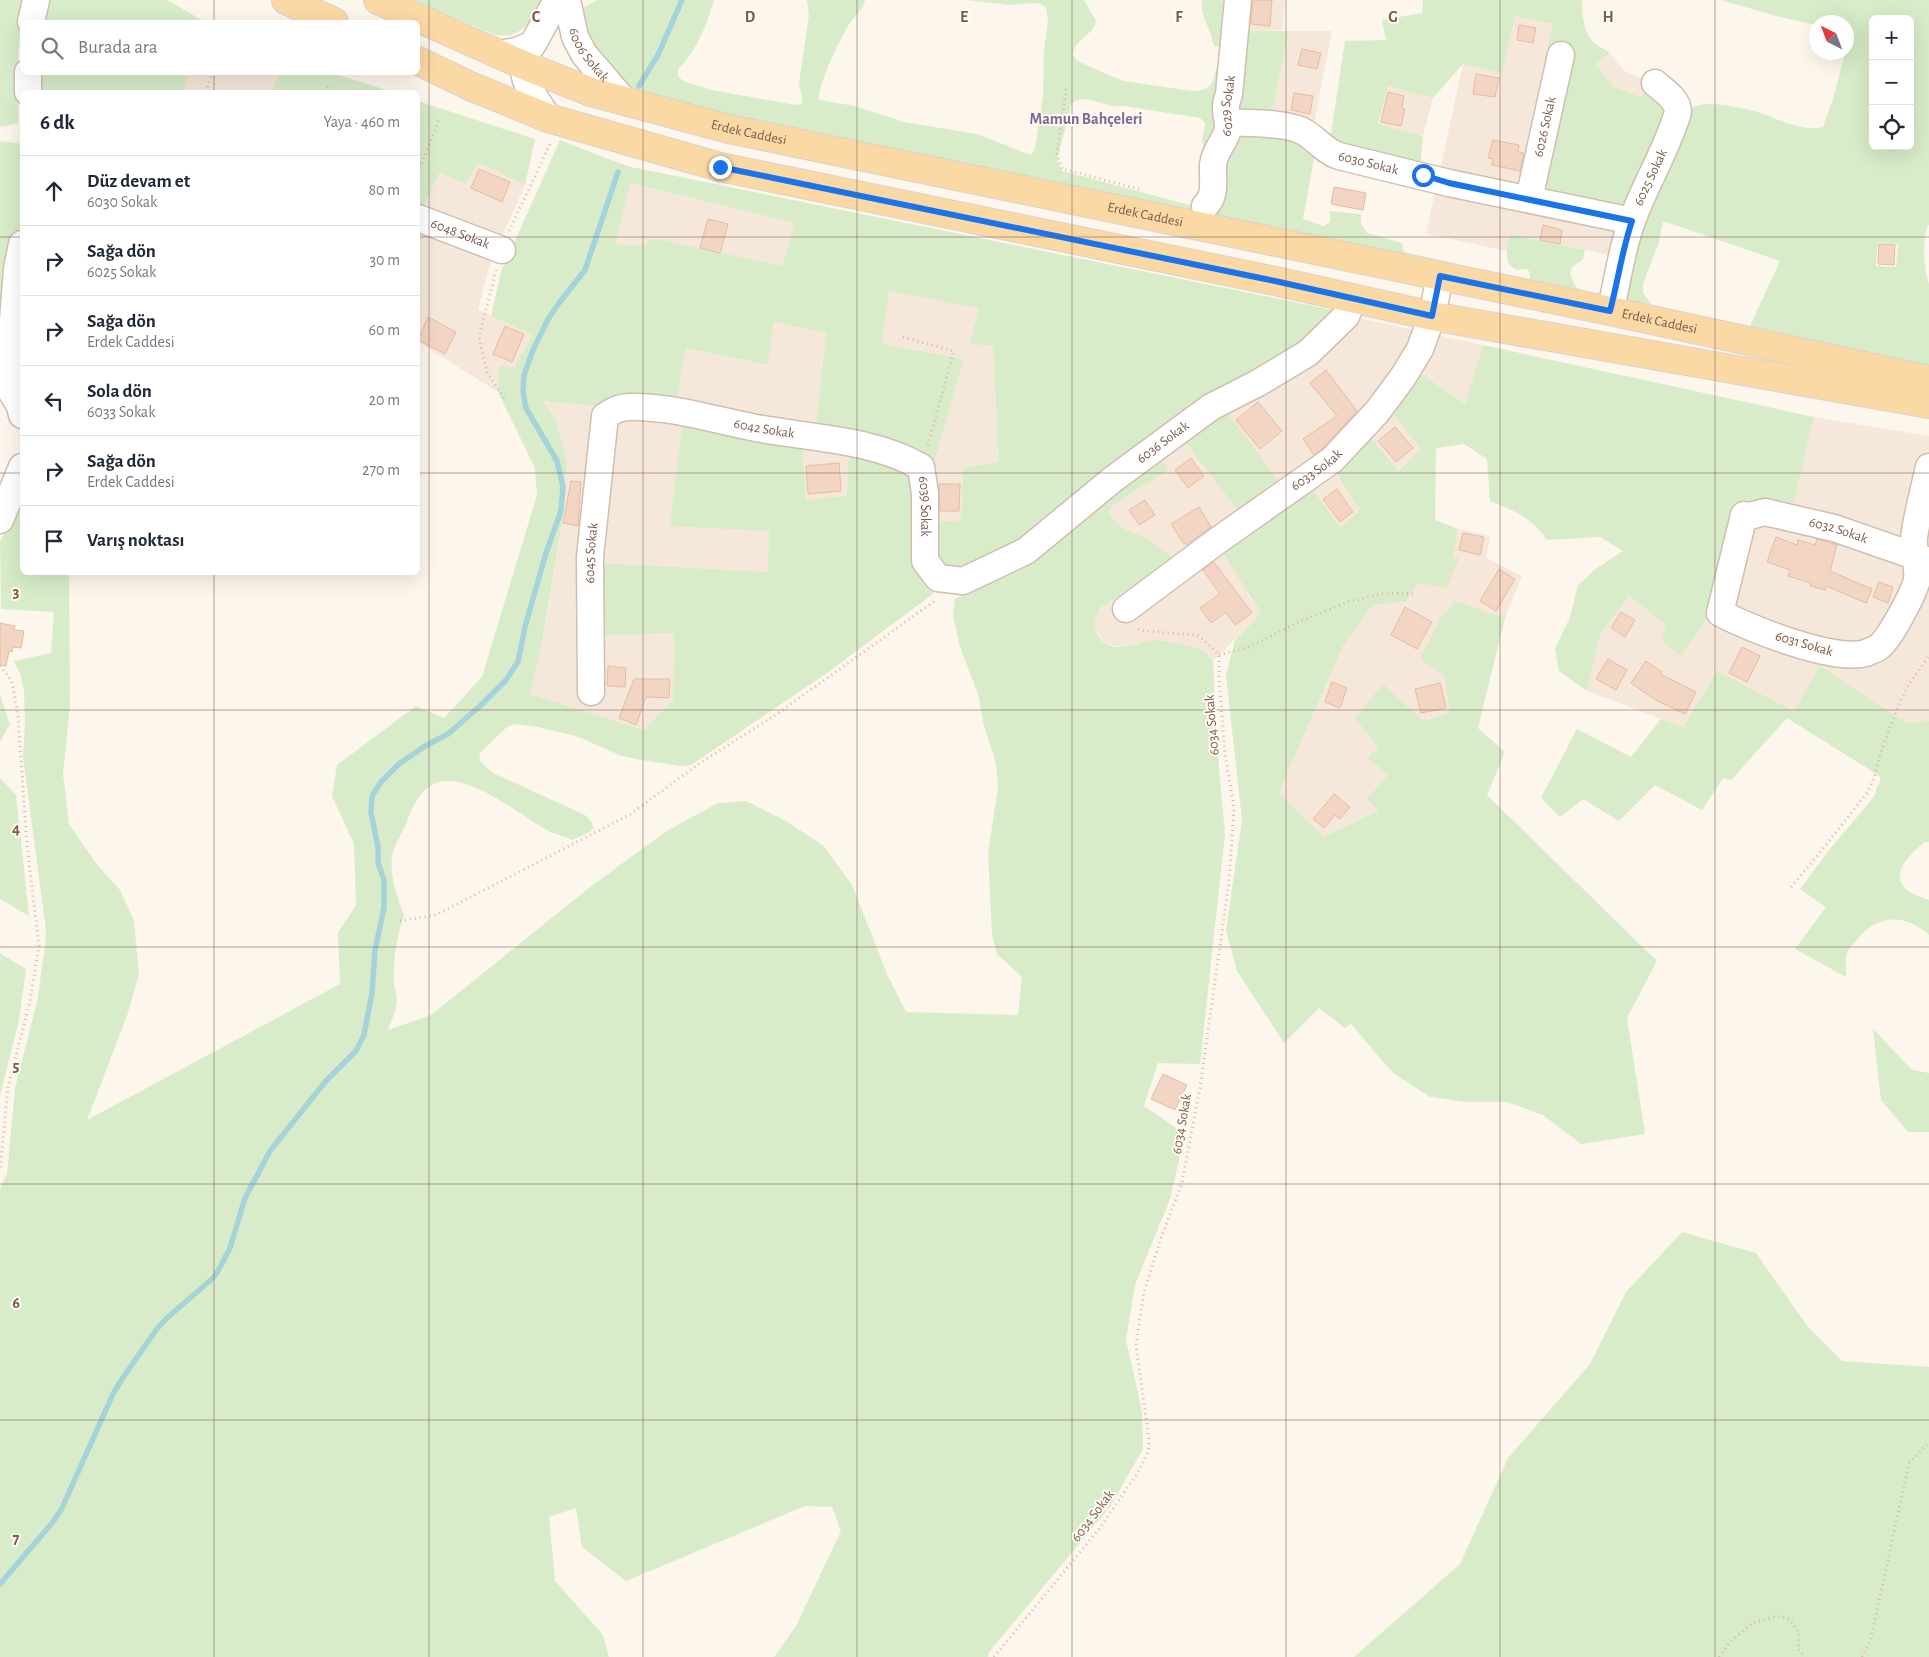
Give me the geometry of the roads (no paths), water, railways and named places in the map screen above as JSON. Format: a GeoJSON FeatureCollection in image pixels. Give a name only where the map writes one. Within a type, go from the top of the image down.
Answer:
{"type":"FeatureCollection","features":[{"type":"Feature","properties":{"kind":"main road"},"geometry":{"type":"LineString","coordinates":[[286,0],[330,20]]}},
{"type":"Feature","properties":{"kind":"main road","name":"Erdek Caddesi"},"geometry":{"type":"LineString","coordinates":[[378,0],[498,54],[533,46],[562,80],[624,101],[729,129],[1610,311],[1929,380]]}},
{"type":"Feature","properties":{"kind":"main road"},"geometry":{"type":"LineString","coordinates":[[420,62],[470,86],[548,118],[720,167],[1432,316],[1929,404]]}},
{"type":"Feature","properties":{"kind":"lane"},"geometry":{"type":"LineString","coordinates":[[31,20],[36,0]]}},
{"type":"Feature","properties":{"kind":"lane"},"geometry":{"type":"LineString","coordinates":[[548,118],[525,81],[533,46],[557,0]]}},
{"type":"Feature","properties":{"kind":"lane","name":"6006 Sokak"},"geometry":{"type":"LineString","coordinates":[[567,0],[576,39],[584,54],[624,101]]}},
{"type":"Feature","properties":{"kind":"lane","name":"6029 Sokak"},"geometry":{"type":"LineString","coordinates":[[1205,206],[1211,201],[1213,194],[1213,163],[1219,146],[1227,132],[1229,122],[1226,107],[1229,94],[1238,0]]}},
{"type":"Feature","properties":{"kind":"lane"},"geometry":{"type":"LineString","coordinates":[[533,46],[557,27],[564,29],[576,39],[548,118]]}},
{"type":"Feature","properties":{"kind":"lane","name":"6026 Sokak"},"geometry":{"type":"LineString","coordinates":[[1529,199],[1561,55]]}},
{"type":"Feature","properties":{"kind":"lane"},"geometry":{"type":"LineString","coordinates":[[28,75],[28,90]]}},
{"type":"Feature","properties":{"kind":"lane","name":"6025 Sokak"},"geometry":{"type":"LineString","coordinates":[[1610,311],[1624,246],[1632,221],[1678,112],[1678,105],[1656,83]]}},
{"type":"Feature","properties":{"kind":"lane","name":"6030 Sokak"},"geometry":{"type":"LineString","coordinates":[[1229,122],[1288,126],[1301,130],[1330,153],[1449,183],[1632,221]]}},
{"type":"Feature","properties":{"kind":"lane","name":"6048 Sokak"},"geometry":{"type":"LineString","coordinates":[[420,219],[502,250]]}},
{"type":"Feature","properties":{"kind":"lane"},"geometry":{"type":"LineString","coordinates":[[20,254],[17,270],[8,386],[20,406]]}},
{"type":"Feature","properties":{"kind":"lane","name":"6033 Sokak"},"geometry":{"type":"LineString","coordinates":[[1126,609],[1224,536],[1332,460],[1377,412],[1403,377],[1420,349],[1432,316],[1440,276]]}},
{"type":"Feature","properties":{"kind":"lane","name":"6036 Sokak"},"geometry":{"type":"LineString","coordinates":[[963,581],[1026,552],[1112,480],[1211,406],[1308,353],[1346,316],[1353,299]]}},
{"type":"Feature","properties":{"kind":"lane","name":"6042 Sokak"},"geometry":{"type":"LineString","coordinates":[[605,416],[616,409],[628,407],[676,410],[755,428],[880,449],[922,467]]}},
{"type":"Feature","properties":{"kind":"lane","name":"6045 Sokak"},"geometry":{"type":"LineString","coordinates":[[591,692],[590,557],[605,416]]}},
{"type":"Feature","properties":{"kind":"lane","name":"6031 Sokak"},"geometry":{"type":"LineString","coordinates":[[1720,613],[1748,627],[1780,638],[1840,654],[1865,653],[1880,646],[1905,610],[1917,578],[1922,559],[1914,539],[1929,466]]}},
{"type":"Feature","properties":{"kind":"lane","name":"6039 Sokak"},"geometry":{"type":"LineString","coordinates":[[922,467],[926,492],[926,561],[938,578],[963,581]]}},
{"type":"Feature","properties":{"kind":"lane"},"geometry":{"type":"LineString","coordinates":[[0,520],[20,472]]}},
{"type":"Feature","properties":{"kind":"lane","name":"6032 Sokak"},"geometry":{"type":"LineString","coordinates":[[1720,613],[1744,515],[1750,516],[1764,512],[1834,528],[1922,559]]}},
{"type":"Feature","properties":{"kind":"waterway"},"geometry":{"type":"LineString","coordinates":[[639,86],[658,55],[682,0]]}},
{"type":"Feature","properties":{"kind":"waterway"},"geometry":{"type":"LineString","coordinates":[[0,1584],[53,1522],[62,1508],[113,1394],[156,1330],[213,1278],[218,1271],[230,1248],[245,1198],[270,1151],[325,1082],[356,1051],[364,1035],[372,993],[375,950],[384,908],[384,880],[378,863],[378,847],[371,813],[372,796],[381,782],[399,764],[425,746],[448,734],[480,706],[506,680],[518,662],[525,627],[546,553],[561,511],[563,487],[557,461],[526,408],[523,392],[524,375],[533,350],[548,319],[585,270],[618,172]]}},
{"type":"Feature","properties":{"kind":"district","name":"Mamun Bahçeleri"},"geometry":{"type":"Point","coordinates":[1086,119]}}]}
